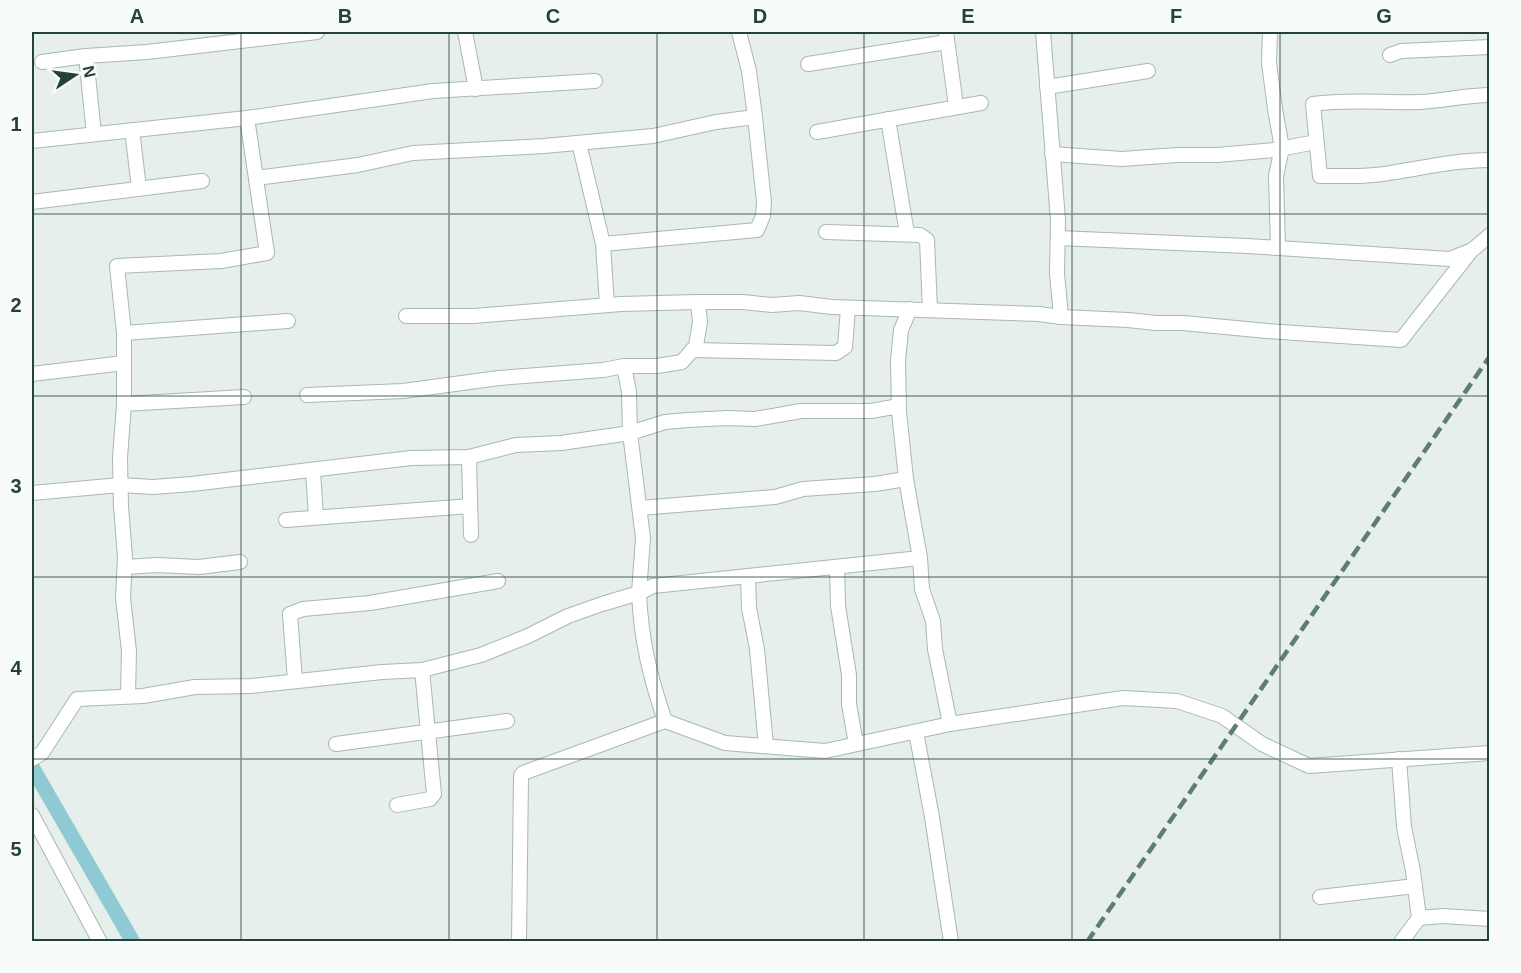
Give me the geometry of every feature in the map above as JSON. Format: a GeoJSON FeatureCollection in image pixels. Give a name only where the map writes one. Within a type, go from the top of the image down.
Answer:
{"type":"FeatureCollection","features":[{"type":"Feature","properties":{"kind":"street"},"geometry":{"type":"LineString","coordinates":[[42,62],[86,56],[147,52],[263,34],[317,32]]}},
{"type":"Feature","properties":{"kind":"street"},"geometry":{"type":"LineString","coordinates":[[465,32],[476,89]]}},
{"type":"Feature","properties":{"kind":"street"},"geometry":{"type":"LineString","coordinates":[[603,244],[757,230],[763,216],[764,202],[749,71],[739,32]]}},
{"type":"Feature","properties":{"kind":"street"},"geometry":{"type":"LineString","coordinates":[[1043,32],[1058,238],[1057,273],[1061,317]]}},
{"type":"Feature","properties":{"kind":"street"},"geometry":{"type":"LineString","coordinates":[[1270,32],[1269,63],[1282,148],[1276,176],[1278,248]]}},
{"type":"Feature","properties":{"kind":"street"},"geometry":{"type":"LineString","coordinates":[[808,64],[946,37],[956,106]]}},
{"type":"Feature","properties":{"kind":"street"},"geometry":{"type":"LineString","coordinates":[[1390,55],[1401,51],[1490,47]]}},
{"type":"Feature","properties":{"kind":"street"},"geometry":{"type":"LineString","coordinates":[[86,56],[94,134]]}},
{"type":"Feature","properties":{"kind":"street"},"geometry":{"type":"LineString","coordinates":[[1047,87],[1148,70]]}},
{"type":"Feature","properties":{"kind":"street"},"geometry":{"type":"LineString","coordinates":[[32,141],[247,118],[433,91],[595,81]]}},
{"type":"Feature","properties":{"kind":"street"},"geometry":{"type":"LineString","coordinates":[[1490,95],[1442,101],[1386,103],[1337,101],[1313,104],[1320,176],[1395,173],[1426,165],[1490,160]]}},
{"type":"Feature","properties":{"kind":"street"},"geometry":{"type":"LineString","coordinates":[[817,132],[981,103]]}},
{"type":"Feature","properties":{"kind":"street"},"geometry":{"type":"LineString","coordinates":[[256,178],[357,165],[413,153],[579,143],[652,136],[716,122],[755,117]]}},
{"type":"Feature","properties":{"kind":"street"},"geometry":{"type":"LineString","coordinates":[[128,696],[129,651],[123,598],[125,567],[120,485],[124,404],[124,333],[117,266],[221,261],[267,253],[247,118]]}},
{"type":"Feature","properties":{"kind":"street"},"geometry":{"type":"LineString","coordinates":[[888,119],[907,234]]}},
{"type":"Feature","properties":{"kind":"street"},"geometry":{"type":"LineString","coordinates":[[132,130],[139,188]]}},
{"type":"Feature","properties":{"kind":"street"},"geometry":{"type":"LineString","coordinates":[[1052,154],[1122,159],[1217,155],[1316,142]]}},
{"type":"Feature","properties":{"kind":"street"},"geometry":{"type":"LineString","coordinates":[[579,143],[603,244],[607,305]]}},
{"type":"Feature","properties":{"kind":"street"},"geometry":{"type":"LineString","coordinates":[[32,202],[202,181]]}},
{"type":"Feature","properties":{"kind":"street"},"geometry":{"type":"LineString","coordinates":[[826,232],[920,235],[927,240],[930,309]]}},
{"type":"Feature","properties":{"kind":"street"},"geometry":{"type":"LineString","coordinates":[[406,316],[474,316],[607,305],[698,302],[743,302],[772,305],[799,303],[848,308],[1039,314],[1401,340],[1471,251],[1490,235]]}},
{"type":"Feature","properties":{"kind":"street"},"geometry":{"type":"LineString","coordinates":[[1058,238],[1143,240],[1449,259],[1471,251]]}},
{"type":"Feature","properties":{"kind":"street"},"geometry":{"type":"LineString","coordinates":[[307,395],[403,391],[499,378],[603,370],[624,366],[657,366],[682,362],[696,346],[700,322],[698,302]]}},
{"type":"Feature","properties":{"kind":"street"},"geometry":{"type":"LineString","coordinates":[[692,350],[836,353],[845,347],[848,308]]}},
{"type":"Feature","properties":{"kind":"street"},"geometry":{"type":"LineString","coordinates":[[909,309],[901,330],[899,351],[899,406],[906,479],[920,558],[922,589],[933,621],[935,649],[950,724]]}},
{"type":"Feature","properties":{"kind":"street"},"geometry":{"type":"LineString","coordinates":[[124,333],[288,321]]}},
{"type":"Feature","properties":{"kind":"street"},"geometry":{"type":"LineString","coordinates":[[32,374],[124,363]]}},
{"type":"Feature","properties":{"kind":"street"},"geometry":{"type":"LineString","coordinates":[[624,366],[629,392],[630,433],[643,538],[639,594],[640,621],[650,676],[665,720]]}},
{"type":"Feature","properties":{"kind":"street"},"geometry":{"type":"LineString","coordinates":[[124,404],[244,396]]}},
{"type":"Feature","properties":{"kind":"street"},"geometry":{"type":"LineString","coordinates":[[32,493],[120,485],[153,488],[411,458],[469,457],[516,445],[561,443],[630,433],[665,423],[688,420],[727,418],[755,420],[801,411],[871,411],[899,406]]}},
{"type":"Feature","properties":{"kind":"street"},"geometry":{"type":"LineString","coordinates":[[469,457],[471,535]]}},
{"type":"Feature","properties":{"kind":"street"},"geometry":{"type":"LineString","coordinates":[[313,471],[316,517]]}},
{"type":"Feature","properties":{"kind":"street"},"geometry":{"type":"LineString","coordinates":[[640,508],[775,497],[803,489],[856,486],[906,479]]}},
{"type":"Feature","properties":{"kind":"street"},"geometry":{"type":"LineString","coordinates":[[286,519],[470,506]]}},
{"type":"Feature","properties":{"kind":"street"},"geometry":{"type":"LineString","coordinates":[[37,756],[77,699],[143,696],[195,687],[251,686],[422,670],[481,655],[528,636],[568,616],[639,594],[653,586],[920,558]]}},
{"type":"Feature","properties":{"kind":"street"},"geometry":{"type":"LineString","coordinates":[[125,567],[157,565],[199,567],[240,562]]}},
{"type":"Feature","properties":{"kind":"street"},"geometry":{"type":"LineString","coordinates":[[837,567],[838,606],[849,675],[849,704],[856,744]]}},
{"type":"Feature","properties":{"kind":"street"},"geometry":{"type":"LineString","coordinates":[[748,577],[749,608],[757,650],[766,746]]}},
{"type":"Feature","properties":{"kind":"street"},"geometry":{"type":"LineString","coordinates":[[295,681],[290,614],[303,609],[369,603],[498,581]]}},
{"type":"Feature","properties":{"kind":"street"},"geometry":{"type":"LineString","coordinates":[[397,805],[430,799],[434,794],[422,670]]}},
{"type":"Feature","properties":{"kind":"street"},"geometry":{"type":"LineString","coordinates":[[519,942],[520,777],[523,773],[665,720],[725,742],[825,752],[950,724],[1123,698],[1177,701],[1222,716],[1262,744],[1309,766],[1490,753]]}},
{"type":"Feature","properties":{"kind":"street"},"geometry":{"type":"LineString","coordinates":[[336,744],[507,721]]}},
{"type":"Feature","properties":{"kind":"street"},"geometry":{"type":"LineString","coordinates":[[916,732],[951,942]]}},
{"type":"Feature","properties":{"kind":"street"},"geometry":{"type":"LineString","coordinates":[[1399,759],[1404,827],[1419,918],[1401,942]]}},
{"type":"Feature","properties":{"kind":"street"},"geometry":{"type":"LineString","coordinates":[[32,815],[100,942]]}},
{"type":"Feature","properties":{"kind":"street"},"geometry":{"type":"LineString","coordinates":[[1320,897],[1415,886]]}},
{"type":"Feature","properties":{"kind":"street"},"geometry":{"type":"LineString","coordinates":[[1419,918],[1443,916],[1490,919]]}},
{"type":"Feature","properties":{"kind":"waterway"},"geometry":{"type":"LineString","coordinates":[[32,767],[133,942]]}},
{"type":"Feature","properties":{"kind":"railway"},"geometry":{"type":"LineString","coordinates":[[1087,942],[1490,356]]}}]}
